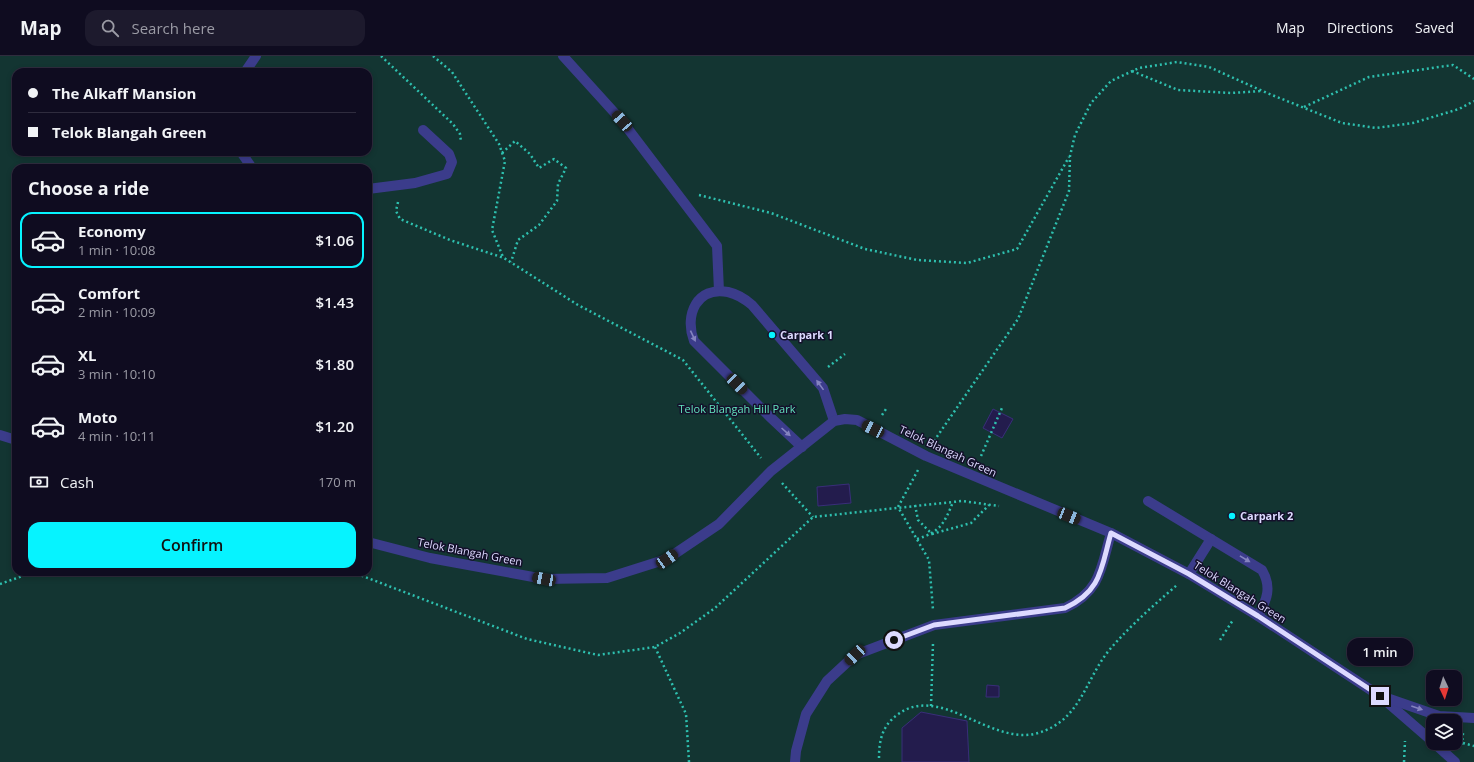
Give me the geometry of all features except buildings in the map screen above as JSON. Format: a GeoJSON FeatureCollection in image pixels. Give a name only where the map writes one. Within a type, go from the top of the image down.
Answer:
{"type":"FeatureCollection","features":[{"type":"Feature","properties":{"kind":"street"},"geometry":{"type":"LineString","coordinates":[[248,68],[256,56]]}},
{"type":"Feature","properties":{"kind":"street"},"geometry":{"type":"LineString","coordinates":[[563,56],[622,121],[717,246],[719,291]]}},
{"type":"Feature","properties":{"kind":"street"},"geometry":{"type":"LineString","coordinates":[[372,188],[416,183],[447,174],[452,162],[449,154],[423,130]]}},
{"type":"Feature","properties":{"kind":"street"},"geometry":{"type":"LineString","coordinates":[[802,447],[769,416],[694,340],[690,330],[690,320],[693,310],[699,300],[708,294],[719,291],[740,296],[752,304],[823,388],[834,421]]}},
{"type":"Feature","properties":{"kind":"street","name":"Telok Blangah Green"},"geometry":{"type":"LineString","coordinates":[[372,543],[430,558],[544,579],[607,578],[667,559],[719,524],[772,471],[834,421],[845,419],[857,420],[926,456],[1111,533],[1189,574],[1258,616],[1380,696],[1426,737]]}},
{"type":"Feature","properties":{"kind":"street"},"geometry":{"type":"LineString","coordinates":[[0,435],[12,439]]}},
{"type":"Feature","properties":{"kind":"street"},"geometry":{"type":"LineString","coordinates":[[1148,501],[1262,570],[1269,586],[1265,604],[1258,616]]}},
{"type":"Feature","properties":{"kind":"street"},"geometry":{"type":"LineString","coordinates":[[795,762],[796,751],[806,714],[826,681],[855,655],[934,625],[1065,608],[1078,602],[1090,592],[1098,580],[1111,533]]}},
{"type":"Feature","properties":{"kind":"street"},"geometry":{"type":"LineString","coordinates":[[1189,574],[1212,539]]}},
{"type":"Feature","properties":{"kind":"street","name":"Telok Blangah Green"},"geometry":{"type":"LineString","coordinates":[[1380,696],[1439,716],[1474,718]]}},
{"type":"Feature","properties":{"kind":"street","name":"Telok Blangah Green"},"geometry":{"type":"LineString","coordinates":[[1441,750],[1455,762]]}},
{"type":"Feature","properties":{"kind":"path"},"geometry":{"type":"LineString","coordinates":[[381,56],[453,124],[460,134],[461,144]]}},
{"type":"Feature","properties":{"kind":"path"},"geometry":{"type":"LineString","coordinates":[[433,56],[452,72],[499,144],[505,161],[492,230],[504,258]]}},
{"type":"Feature","properties":{"kind":"path"},"geometry":{"type":"LineString","coordinates":[[898,507],[931,446],[1018,319],[1069,191],[1070,156],[1075,135],[1091,103],[1111,81],[1138,68],[1177,62],[1209,67],[1342,123],[1376,128],[1413,123],[1459,109],[1474,101]]}},
{"type":"Feature","properties":{"kind":"path"},"geometry":{"type":"LineString","coordinates":[[1303,107],[1369,77],[1453,65],[1474,79]]}},
{"type":"Feature","properties":{"kind":"path"},"geometry":{"type":"LineString","coordinates":[[1132,71],[1178,90],[1231,92],[1263,91]]}},
{"type":"Feature","properties":{"kind":"path"},"geometry":{"type":"LineString","coordinates":[[502,153],[515,141],[530,154],[539,168],[554,159],[566,168],[558,184],[557,201],[539,225],[518,240],[511,262]]}},
{"type":"Feature","properties":{"kind":"path"},"geometry":{"type":"LineString","coordinates":[[672,187],[771,213],[865,249],[917,260],[967,263],[1017,249],[1070,156]]}},
{"type":"Feature","properties":{"kind":"path"},"geometry":{"type":"LineString","coordinates":[[404,199],[398,202],[396,211],[400,219],[450,240],[504,258],[578,305],[683,360],[772,471],[813,517]]}},
{"type":"Feature","properties":{"kind":"path"},"geometry":{"type":"LineString","coordinates":[[828,367],[846,354]]}},
{"type":"Feature","properties":{"kind":"path"},"geometry":{"type":"LineString","coordinates":[[981,456],[1002,408]]}},
{"type":"Feature","properties":{"kind":"path"},"geometry":{"type":"LineString","coordinates":[[932,534],[946,518],[953,502]]}},
{"type":"Feature","properties":{"kind":"path"},"geometry":{"type":"LineString","coordinates":[[362,576],[527,639],[598,655],[655,646],[680,633],[715,608],[813,517],[953,502],[1004,506]]}},
{"type":"Feature","properties":{"kind":"path"},"geometry":{"type":"LineString","coordinates":[[917,539],[971,523],[989,505]]}},
{"type":"Feature","properties":{"kind":"path"},"geometry":{"type":"LineString","coordinates":[[915,506],[918,520],[932,534]]}},
{"type":"Feature","properties":{"kind":"path"},"geometry":{"type":"LineString","coordinates":[[898,507],[929,560]]}},
{"type":"Feature","properties":{"kind":"path"},"geometry":{"type":"LineString","coordinates":[[879,758],[879,744],[883,730],[892,719],[903,710],[916,706],[931,706],[961,714],[1000,732],[1019,735],[1037,733],[1054,726],[1072,710],[1110,649],[1149,608],[1189,574]]}},
{"type":"Feature","properties":{"kind":"path"},"geometry":{"type":"LineString","coordinates":[[0,584],[23,576]]}},
{"type":"Feature","properties":{"kind":"path"},"geometry":{"type":"LineString","coordinates":[[1220,640],[1237,614]]}},
{"type":"Feature","properties":{"kind":"path"},"geometry":{"type":"LineString","coordinates":[[655,646],[686,714],[689,762]]}},
{"type":"Feature","properties":{"kind":"path"},"geometry":{"type":"LineString","coordinates":[[1463,743],[1474,746]]}},
{"type":"Feature","properties":{"kind":"green space","name":"Telok Blangah Hill Park"},"geometry":{"type":"Polygon","coordinates":[[[0,56],[1474,56],[1474,762],[0,762],[0,56]]]}},
{"type":"Feature","properties":{"kind":"place","name":"Carpark 1"},"geometry":{"type":"Point","coordinates":[772,335]}},
{"type":"Feature","properties":{"kind":"place","name":"Carpark 2"},"geometry":{"type":"Point","coordinates":[1232,516]}},
{"type":"Feature","properties":{"kind":"route"},"geometry":{"type":"LineString","coordinates":[[894,640],[934,625],[1065,608],[1078,602],[1090,592],[1098,580],[1111,533],[1189,574],[1258,616],[1380,696]]}}]}
